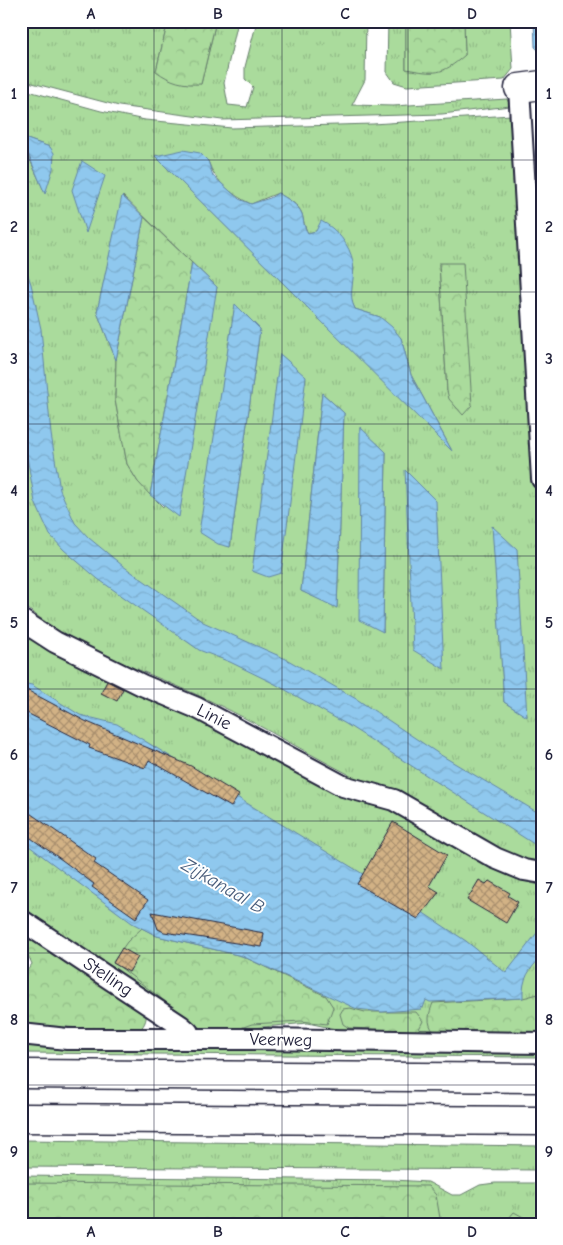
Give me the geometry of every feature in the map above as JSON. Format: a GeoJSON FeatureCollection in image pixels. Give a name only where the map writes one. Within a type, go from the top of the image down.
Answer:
{"type":"FeatureCollection","features":[{"type":"Feature","properties":{"kind":"highway"},"geometry":{"type":"LineString","coordinates":[[21,1074],[542,1078]]}},
{"type":"Feature","properties":{"kind":"highway"},"geometry":{"type":"LineString","coordinates":[[21,1118],[542,1121]]}},
{"type":"Feature","properties":{"kind":"street"},"geometry":{"type":"LineString","coordinates":[[530,86],[542,479]]}},
{"type":"Feature","properties":{"kind":"street","name":"Linie"},"geometry":{"type":"LineString","coordinates":[[21,620],[45,637],[142,685],[197,708],[344,786],[394,800],[495,858],[524,870],[542,873]]}},
{"type":"Feature","properties":{"kind":"street","name":"Stelling"},"geometry":{"type":"LineString","coordinates":[[21,920],[181,1026],[188,1032],[190,1039]]}},
{"type":"Feature","properties":{"kind":"street","name":"Veerweg"},"geometry":{"type":"LineString","coordinates":[[21,1034],[67,1039],[542,1043]]}},
{"type":"Feature","properties":{"kind":"green space"},"geometry":{"type":"Polygon","coordinates":[[[21,21],[168,21],[156,71],[201,84],[216,21],[238,21],[224,83],[228,105],[247,107],[253,87],[245,79],[245,67],[257,21],[366,21],[365,80],[352,105],[393,106],[507,99],[510,106],[442,114],[222,120],[119,106],[21,80],[21,21]]]}},
{"type":"Feature","properties":{"kind":"green space"},"geometry":{"type":"Polygon","coordinates":[[[168,21],[216,21],[201,84],[177,82],[156,71],[168,21]]]}},
{"type":"Feature","properties":{"kind":"green space"},"geometry":{"type":"Polygon","coordinates":[[[388,21],[406,21],[406,69],[465,55],[464,21],[510,21],[513,69],[504,80],[407,86],[394,82],[387,72],[388,21]]]}},
{"type":"Feature","properties":{"kind":"green space"},"geometry":{"type":"Polygon","coordinates":[[[406,21],[464,21],[465,55],[450,67],[437,72],[406,69],[406,21]]]}},
{"type":"Feature","properties":{"kind":"green space"},"geometry":{"type":"Polygon","coordinates":[[[21,89],[101,111],[145,120],[232,128],[373,124],[511,115],[542,599],[542,862],[527,864],[351,782],[348,774],[232,712],[82,644],[60,632],[21,603],[21,140],[45,193],[50,147],[21,137],[21,89]],[[155,156],[451,449],[411,375],[401,338],[380,317],[355,309],[351,300],[353,261],[316,231],[308,233],[298,207],[278,193],[251,204],[225,187],[211,169],[208,161],[155,156]],[[123,196],[97,312],[116,360],[115,400],[127,464],[138,482],[163,507],[217,287],[123,196]],[[439,264],[447,391],[463,264],[439,264]],[[235,305],[200,532],[230,547],[260,329],[235,305]],[[322,393],[301,591],[337,607],[344,413],[322,393]],[[360,428],[383,632],[386,452],[360,428]],[[493,526],[504,702],[527,716],[493,526]]]}},
{"type":"Feature","properties":{"kind":"green space"},"geometry":{"type":"Polygon","coordinates":[[[144,217],[192,263],[150,495],[138,482],[127,464],[115,400],[116,360],[144,217]]]}},
{"type":"Feature","properties":{"kind":"green space"},"geometry":{"type":"Polygon","coordinates":[[[439,263],[463,263],[472,405],[463,415],[449,399],[447,391],[439,263]]]}},
{"type":"Feature","properties":{"kind":"green space"},"geometry":{"type":"Polygon","coordinates":[[[21,628],[387,804],[517,879],[542,886],[542,1038],[345,1031],[308,1023],[240,1029],[198,1030],[21,915],[21,628]]]}},
{"type":"Feature","properties":{"kind":"green space"},"geometry":{"type":"Polygon","coordinates":[[[21,928],[145,1010],[146,1021],[140,1030],[127,1031],[21,1024],[21,979],[32,964],[28,955],[21,950],[21,928]]]}},
{"type":"Feature","properties":{"kind":"green space"},"geometry":{"type":"Polygon","coordinates":[[[142,928],[157,936],[242,956],[326,996],[333,1007],[327,1024],[301,1021],[252,1024],[229,1032],[203,1030],[113,962],[127,942],[142,928]]]}},
{"type":"Feature","properties":{"kind":"green space"},"geometry":{"type":"Polygon","coordinates":[[[542,993],[542,1036],[434,1032],[431,1029],[429,1014],[433,1003],[523,998],[542,993]]]}},
{"type":"Feature","properties":{"kind":"green space"},"geometry":{"type":"Polygon","coordinates":[[[350,1008],[365,1012],[416,1012],[423,1021],[418,1031],[349,1028],[343,1024],[340,1014],[343,1009],[350,1008]]]}},
{"type":"Feature","properties":{"kind":"green space"},"geometry":{"type":"Polygon","coordinates":[[[21,1043],[542,1052],[542,1057],[21,1053],[21,1043]]]}},
{"type":"Feature","properties":{"kind":"green space"},"geometry":{"type":"Polygon","coordinates":[[[21,1140],[542,1146],[542,1170],[21,1167],[21,1140]]]}},
{"type":"Feature","properties":{"kind":"green space"},"geometry":{"type":"Polygon","coordinates":[[[21,1176],[394,1180],[428,1182],[452,1195],[461,1195],[480,1185],[495,1183],[542,1183],[542,1224],[21,1224],[21,1176]]]}},
{"type":"Feature","properties":{"kind":"green space"},"geometry":{"type":"Polygon","coordinates":[[[21,1183],[428,1186],[436,1195],[441,1224],[21,1224],[21,1183]]]}},
{"type":"Feature","properties":{"kind":"green space"},"geometry":{"type":"Polygon","coordinates":[[[514,1212],[536,1224],[504,1224],[514,1212]]]}},
{"type":"Feature","properties":{"kind":"water"},"geometry":{"type":"Polygon","coordinates":[[[534,21],[542,21],[542,54],[535,47],[534,21]]]}},
{"type":"Feature","properties":{"kind":"water"},"geometry":{"type":"Polygon","coordinates":[[[21,137],[50,147],[54,153],[53,169],[45,194],[21,137]]]}},
{"type":"Feature","properties":{"kind":"water"},"geometry":{"type":"Polygon","coordinates":[[[539,147],[542,148],[542,271],[536,150],[539,147]]]}},
{"type":"Feature","properties":{"kind":"water"},"geometry":{"type":"Polygon","coordinates":[[[183,150],[200,153],[208,161],[213,176],[239,199],[251,204],[270,198],[278,193],[298,207],[308,233],[316,231],[321,221],[332,228],[346,243],[354,268],[352,298],[355,309],[380,317],[401,338],[411,375],[452,451],[155,156],[183,150]]]}},
{"type":"Feature","properties":{"kind":"water"},"geometry":{"type":"Polygon","coordinates":[[[82,161],[105,176],[86,233],[72,190],[82,161]]]}},
{"type":"Feature","properties":{"kind":"water"},"geometry":{"type":"Polygon","coordinates":[[[122,196],[144,217],[116,360],[97,312],[122,196]]]}},
{"type":"Feature","properties":{"kind":"water"},"geometry":{"type":"Polygon","coordinates":[[[21,254],[31,284],[41,329],[51,434],[60,490],[75,523],[89,538],[123,566],[203,622],[286,659],[358,700],[439,754],[542,815],[542,838],[534,844],[346,724],[275,684],[230,662],[199,650],[98,579],[64,550],[50,535],[35,502],[21,423],[21,254]]]}},
{"type":"Feature","properties":{"kind":"water"},"geometry":{"type":"Polygon","coordinates":[[[192,263],[217,287],[179,517],[150,495],[192,263]]]}},
{"type":"Feature","properties":{"kind":"water"},"geometry":{"type":"Polygon","coordinates":[[[235,304],[260,329],[230,547],[218,544],[199,532],[235,304]]]}},
{"type":"Feature","properties":{"kind":"water"},"geometry":{"type":"Polygon","coordinates":[[[280,354],[306,377],[281,573],[268,577],[252,571],[280,354]]]}},
{"type":"Feature","properties":{"kind":"water"},"geometry":{"type":"Polygon","coordinates":[[[322,393],[344,413],[337,608],[301,591],[322,393]]]}},
{"type":"Feature","properties":{"kind":"water"},"geometry":{"type":"Polygon","coordinates":[[[360,427],[386,452],[383,632],[359,620],[360,427]]]}},
{"type":"Feature","properties":{"kind":"water"},"geometry":{"type":"Polygon","coordinates":[[[405,470],[436,501],[444,669],[413,650],[405,470]]]}},
{"type":"Feature","properties":{"kind":"water"},"geometry":{"type":"Polygon","coordinates":[[[492,526],[517,549],[527,717],[504,702],[492,526]]]}},
{"type":"Feature","properties":{"kind":"water","name":"Zijkanaal B"},"geometry":{"type":"Polygon","coordinates":[[[21,683],[32,685],[80,715],[117,724],[381,885],[466,941],[506,973],[540,929],[542,930],[542,956],[527,975],[523,998],[430,1002],[426,1000],[423,1008],[421,1007],[422,1009],[382,1012],[357,1009],[242,956],[157,936],[132,923],[21,840],[21,683]]]}},
{"type":"Feature","properties":{"kind":"building"},"geometry":{"type":"Polygon","coordinates":[[[107,681],[123,689],[117,701],[101,693],[107,681]]]}},
{"type":"Feature","properties":{"kind":"building"},"geometry":{"type":"Polygon","coordinates":[[[21,687],[85,721],[191,766],[239,795],[231,807],[149,760],[145,768],[89,748],[90,745],[21,710],[21,687]]]}},
{"type":"Feature","properties":{"kind":"building"},"geometry":{"type":"Polygon","coordinates":[[[21,807],[96,859],[94,863],[148,900],[136,918],[92,887],[94,884],[21,831],[21,807]]]}},
{"type":"Feature","properties":{"kind":"building"},"geometry":{"type":"Polygon","coordinates":[[[393,822],[447,855],[429,886],[439,892],[418,919],[357,884],[393,822]]]}},
{"type":"Feature","properties":{"kind":"building"},"geometry":{"type":"Polygon","coordinates":[[[479,880],[486,884],[489,881],[510,893],[508,896],[518,902],[506,923],[467,900],[479,880]]]}},
{"type":"Feature","properties":{"kind":"building"},"geometry":{"type":"Polygon","coordinates":[[[152,912],[264,933],[262,947],[164,932],[158,929],[152,912]]]}},
{"type":"Feature","properties":{"kind":"building"},"geometry":{"type":"Polygon","coordinates":[[[122,948],[138,957],[129,972],[113,963],[122,948]]]}}]}
